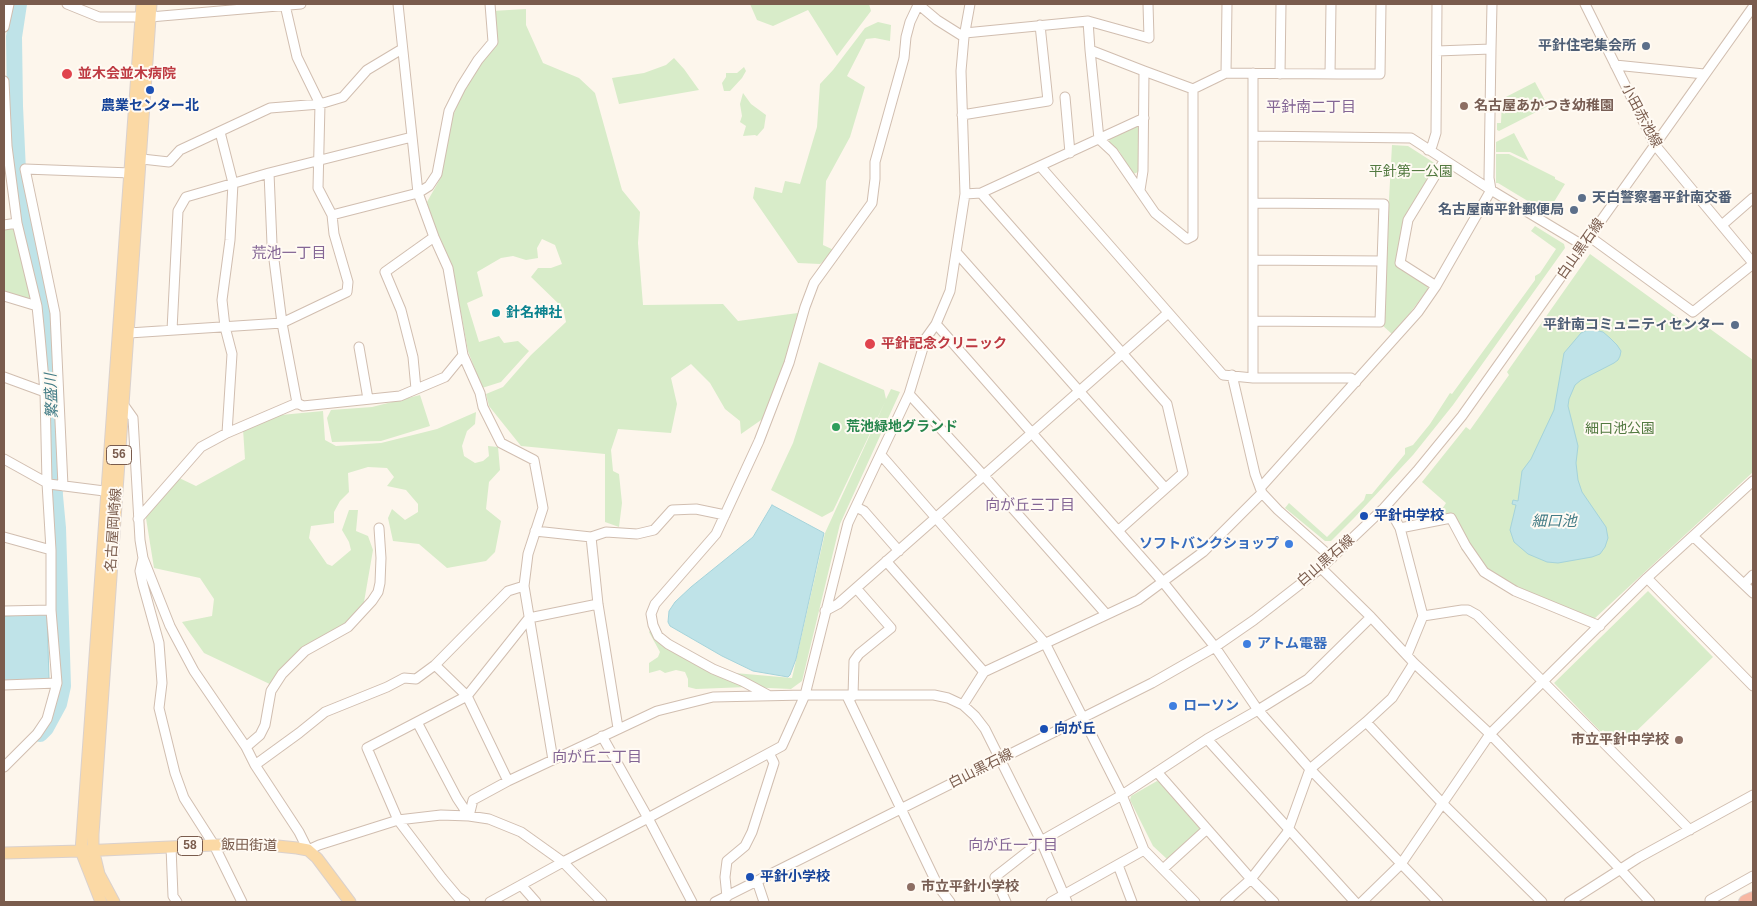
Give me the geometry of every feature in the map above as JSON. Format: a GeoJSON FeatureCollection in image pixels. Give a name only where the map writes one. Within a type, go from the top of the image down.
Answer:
{"type":"FeatureCollection","features":[{"type":"Feature","properties":{"kind":"highway"},"geometry":{"type":"LineString","coordinates":[[1746,902],[1753,899]]}},
{"type":"Feature","properties":{"kind":"main road","name":"名古屋岡崎線"},"geometry":{"type":"LineString","coordinates":[[101,902],[81,851],[112,492],[123,404],[142,159],[145,17],[142,4]]}},
{"type":"Feature","properties":{"kind":"main road","name":"名古屋岡崎線"},"geometry":{"type":"LineString","coordinates":[[114,902],[99,874],[93,849],[130,173],[145,17],[151,4]]}},
{"type":"Feature","properties":{"kind":"main road","name":"飯田街道"},"geometry":{"type":"LineString","coordinates":[[4,852],[81,851],[214,845],[268,845],[308,850]]}},
{"type":"Feature","properties":{"kind":"main road"},"geometry":{"type":"LineString","coordinates":[[308,850],[350,902]]}},
{"type":"Feature","properties":{"kind":"street"},"geometry":{"type":"LineString","coordinates":[[4,27],[8,4]]}},
{"type":"Feature","properties":{"kind":"street"},"geometry":{"type":"LineString","coordinates":[[66,4],[100,17],[145,17],[219,8],[301,4]]}},
{"type":"Feature","properties":{"kind":"street"},"geometry":{"type":"LineString","coordinates":[[398,4],[418,193],[448,268],[463,354],[480,393],[483,407],[502,442],[534,460],[543,508],[528,554],[524,586],[553,760]]}},
{"type":"Feature","properties":{"kind":"street"},"geometry":{"type":"LineString","coordinates":[[332,215],[418,193],[429,186],[437,174],[449,111],[478,60],[493,42],[490,4]]}},
{"type":"Feature","properties":{"kind":"street"},"geometry":{"type":"LineString","coordinates":[[768,696],[668,644],[658,636],[653,626],[651,614],[655,604],[716,534],[759,441],[790,363],[804,307],[814,283],[872,203],[875,162],[904,58],[910,22],[918,4],[964,34],[1088,20],[1149,38],[1148,4]]}},
{"type":"Feature","properties":{"kind":"street"},"geometry":{"type":"LineString","coordinates":[[490,902],[782,746],[804,695],[848,523],[909,394],[926,338],[936,324],[950,291],[964,194],[962,71],[964,34],[970,4]]}},
{"type":"Feature","properties":{"kind":"street"},"geometry":{"type":"LineString","coordinates":[[1226,73],[1227,4]]}},
{"type":"Feature","properties":{"kind":"street"},"geometry":{"type":"LineString","coordinates":[[1280,74],[1281,4]]}},
{"type":"Feature","properties":{"kind":"street"},"geometry":{"type":"LineString","coordinates":[[1330,74],[1331,4]]}},
{"type":"Feature","properties":{"kind":"street"},"geometry":{"type":"LineString","coordinates":[[1090,50],[1193,89],[1226,73],[1380,74],[1381,4]]}},
{"type":"Feature","properties":{"kind":"street"},"geometry":{"type":"LineString","coordinates":[[1428,150],[1432,146],[1436,133],[1437,4]]}},
{"type":"Feature","properties":{"kind":"street"},"geometry":{"type":"LineString","coordinates":[[963,705],[984,672],[1138,600],[1203,552],[1261,490],[1418,312],[1436,286],[1491,190],[1489,178],[1492,4]]}},
{"type":"Feature","properties":{"kind":"street","name":"小田赤池線"},"geometry":{"type":"LineString","coordinates":[[1585,4],[1654,145],[1753,263]]}},
{"type":"Feature","properties":{"kind":"street"},"geometry":{"type":"LineString","coordinates":[[129,333],[282,323],[347,292],[348,282],[334,234],[332,215],[318,188],[320,104],[297,57],[286,5]]}},
{"type":"Feature","properties":{"kind":"street","name":"白山黒石線"},"geometry":{"type":"LineString","coordinates":[[715,902],[1152,683],[1215,647],[1322,568],[1384,508],[1418,471],[1462,416],[1753,7]]}},
{"type":"Feature","properties":{"kind":"street"},"geometry":{"type":"LineString","coordinates":[[1088,20],[1099,139],[1113,152],[1155,213],[1187,240],[1193,236],[1193,89]]}},
{"type":"Feature","properties":{"kind":"street"},"geometry":{"type":"LineString","coordinates":[[962,115],[1048,100],[1040,25]]}},
{"type":"Feature","properties":{"kind":"street"},"geometry":{"type":"LineString","coordinates":[[142,159],[169,162],[180,150],[270,108],[320,104],[344,97],[367,70],[402,49]]}},
{"type":"Feature","properties":{"kind":"street"},"geometry":{"type":"LineString","coordinates":[[1437,51],[1491,49]]}},
{"type":"Feature","properties":{"kind":"street"},"geometry":{"type":"LineString","coordinates":[[1615,65],[1704,74]]}},
{"type":"Feature","properties":{"kind":"street"},"geometry":{"type":"LineString","coordinates":[[1140,190],[1143,171],[1144,71]]}},
{"type":"Feature","properties":{"kind":"street"},"geometry":{"type":"LineString","coordinates":[[1253,74],[1253,378]]}},
{"type":"Feature","properties":{"kind":"street"},"geometry":{"type":"LineString","coordinates":[[4,81],[7,146],[17,223],[37,306],[45,392],[51,550],[51,610],[57,683],[47,719],[37,734],[4,767]]}},
{"type":"Feature","properties":{"kind":"street"},"geometry":{"type":"LineString","coordinates":[[1065,97],[1070,153]]}},
{"type":"Feature","properties":{"kind":"street"},"geometry":{"type":"LineString","coordinates":[[964,194],[981,193],[1144,118]]}},
{"type":"Feature","properties":{"kind":"street"},"geometry":{"type":"LineString","coordinates":[[220,132],[233,183],[230,240],[222,300],[225,327],[232,354],[227,433]]}},
{"type":"Feature","properties":{"kind":"street"},"geometry":{"type":"LineString","coordinates":[[1253,136],[1411,138],[1444,161],[1584,246]]}},
{"type":"Feature","properties":{"kind":"street"},"geometry":{"type":"LineString","coordinates":[[172,330],[178,211],[186,197],[269,173],[412,138]]}},
{"type":"Feature","properties":{"kind":"street"},"geometry":{"type":"LineString","coordinates":[[1436,286],[1400,263],[1408,220],[1444,161]]}},
{"type":"Feature","properties":{"kind":"street"},"geometry":{"type":"LineString","coordinates":[[1040,166],[1223,375],[1253,378],[1351,378],[1356,382]]}},
{"type":"Feature","properties":{"kind":"street"},"geometry":{"type":"LineString","coordinates":[[63,486],[55,314],[25,169],[130,173]]}},
{"type":"Feature","properties":{"kind":"street"},"geometry":{"type":"LineString","coordinates":[[269,173],[272,244],[282,323],[297,403]]}},
{"type":"Feature","properties":{"kind":"street"},"geometry":{"type":"LineString","coordinates":[[981,193],[1167,404],[1183,473],[1118,530]]}},
{"type":"Feature","properties":{"kind":"street"},"geometry":{"type":"LineString","coordinates":[[1722,225],[1753,198]]}},
{"type":"Feature","properties":{"kind":"street"},"geometry":{"type":"LineString","coordinates":[[1253,321],[1380,322],[1384,204],[1254,203]]}},
{"type":"Feature","properties":{"kind":"street"},"geometry":{"type":"LineString","coordinates":[[4,225],[17,223]]}},
{"type":"Feature","properties":{"kind":"street"},"geometry":{"type":"LineString","coordinates":[[416,389],[413,357],[401,310],[385,272],[434,237]]}},
{"type":"Feature","properties":{"kind":"street"},"geometry":{"type":"LineString","coordinates":[[1590,237],[1693,312],[1753,263]]}},
{"type":"Feature","properties":{"kind":"street"},"geometry":{"type":"LineString","coordinates":[[956,252],[1165,488]]}},
{"type":"Feature","properties":{"kind":"street"},"geometry":{"type":"LineString","coordinates":[[1254,260],[1382,261]]}},
{"type":"Feature","properties":{"kind":"street"},"geometry":{"type":"LineString","coordinates":[[4,296],[37,306]]}},
{"type":"Feature","properties":{"kind":"street"},"geometry":{"type":"LineString","coordinates":[[825,611],[838,604],[1168,313]]}},
{"type":"Feature","properties":{"kind":"street"},"geometry":{"type":"LineString","coordinates":[[936,324],[1163,582],[1215,647],[1258,710],[1310,769],[1438,902]]}},
{"type":"Feature","properties":{"kind":"street"},"geometry":{"type":"LineString","coordinates":[[359,347],[368,398]]}},
{"type":"Feature","properties":{"kind":"street"},"geometry":{"type":"LineString","coordinates":[[138,519],[201,447],[227,433],[297,403],[303,406],[400,396],[445,377],[463,354]]}},
{"type":"Feature","properties":{"kind":"street"},"geometry":{"type":"LineString","coordinates":[[1232,375],[1255,474],[1261,490],[1278,510],[1332,558]]}},
{"type":"Feature","properties":{"kind":"street"},"geometry":{"type":"LineString","coordinates":[[4,377],[45,392]]}},
{"type":"Feature","properties":{"kind":"street"},"geometry":{"type":"LineString","coordinates":[[909,394],[1106,614]]}},
{"type":"Feature","properties":{"kind":"street"},"geometry":{"type":"LineString","coordinates":[[123,404],[133,418],[138,519],[143,558],[170,626],[211,698],[246,747],[255,765],[299,832],[308,850],[319,844],[398,820],[441,816],[469,816],[488,819],[520,832],[563,862],[602,902]]}},
{"type":"Feature","properties":{"kind":"street"},"geometry":{"type":"LineString","coordinates":[[881,455],[1045,643],[1122,795],[1144,850],[1195,902]]}},
{"type":"Feature","properties":{"kind":"street"},"geometry":{"type":"LineString","coordinates":[[4,459],[48,484],[112,492]]}},
{"type":"Feature","properties":{"kind":"street"},"geometry":{"type":"LineString","coordinates":[[1362,902],[1401,864],[1490,734],[1647,578],[1753,481]]}},
{"type":"Feature","properties":{"kind":"street"},"geometry":{"type":"LineString","coordinates":[[856,507],[864,511],[899,551]]}},
{"type":"Feature","properties":{"kind":"street"},"geometry":{"type":"LineString","coordinates":[[1384,508],[1395,518],[1400,528],[1423,616],[1406,655]]}},
{"type":"Feature","properties":{"kind":"street"},"geometry":{"type":"LineString","coordinates":[[535,530],[590,537],[606,532],[637,534],[654,530],[672,510],[696,509],[725,515]]}},
{"type":"Feature","properties":{"kind":"street"},"geometry":{"type":"LineString","coordinates":[[1400,528],[1451,518],[1466,546],[1484,572],[1515,591],[1600,626]]}},
{"type":"Feature","properties":{"kind":"street"},"geometry":{"type":"LineString","coordinates":[[246,747],[260,735],[265,725],[270,691],[282,674],[306,651],[348,627],[378,592],[381,558],[379,528]]}},
{"type":"Feature","properties":{"kind":"street"},"geometry":{"type":"LineString","coordinates":[[4,537],[51,550]]}},
{"type":"Feature","properties":{"kind":"street"},"geometry":{"type":"LineString","coordinates":[[590,537],[598,604],[618,728]]}},
{"type":"Feature","properties":{"kind":"street"},"geometry":{"type":"LineString","coordinates":[[1694,537],[1753,593]]}},
{"type":"Feature","properties":{"kind":"street"},"geometry":{"type":"LineString","coordinates":[[143,558],[140,571],[142,584],[154,620],[159,643],[162,683],[159,708],[174,772],[184,798],[214,845],[242,902]]}},
{"type":"Feature","properties":{"kind":"street"},"geometry":{"type":"LineString","coordinates":[[886,561],[984,672]]}},
{"type":"Feature","properties":{"kind":"street"},"geometry":{"type":"LineString","coordinates":[[1322,568],[1414,664],[1490,734],[1650,902]]}},
{"type":"Feature","properties":{"kind":"street"},"geometry":{"type":"LineString","coordinates":[[1744,584],[1753,575]]}},
{"type":"Feature","properties":{"kind":"street"},"geometry":{"type":"LineString","coordinates":[[1647,578],[1753,686]]}},
{"type":"Feature","properties":{"kind":"street"},"geometry":{"type":"LineString","coordinates":[[255,765],[325,712],[404,678],[416,680],[435,665],[508,590],[524,586]]}},
{"type":"Feature","properties":{"kind":"street"},"geometry":{"type":"LineString","coordinates":[[856,588],[891,628],[859,654],[854,661],[850,696],[938,886],[950,902]]}},
{"type":"Feature","properties":{"kind":"street"},"geometry":{"type":"LineString","coordinates":[[465,902],[458,897],[442,878],[398,820],[367,748],[467,696],[529,618],[598,604]]}},
{"type":"Feature","properties":{"kind":"street"},"geometry":{"type":"LineString","coordinates":[[4,611],[51,610]]}},
{"type":"Feature","properties":{"kind":"street"},"geometry":{"type":"LineString","coordinates":[[1423,616],[1462,610],[1477,615],[1690,830]]}},
{"type":"Feature","properties":{"kind":"street"},"geometry":{"type":"LineString","coordinates":[[1006,902],[995,877],[1040,841],[1122,795],[1207,739],[1308,679],[1371,617]]}},
{"type":"Feature","properties":{"kind":"street"},"geometry":{"type":"LineString","coordinates":[[1225,902],[1251,879],[1287,833],[1310,769],[1392,698],[1414,664]]}},
{"type":"Feature","properties":{"kind":"street"},"geometry":{"type":"LineString","coordinates":[[435,665],[467,696],[508,781]]}},
{"type":"Feature","properties":{"kind":"street"},"geometry":{"type":"LineString","coordinates":[[4,685],[57,683]]}},
{"type":"Feature","properties":{"kind":"street"},"geometry":{"type":"LineString","coordinates":[[469,816],[473,800],[508,781],[656,711],[713,697],[934,695],[948,698],[963,705],[985,728],[1066,899]]}},
{"type":"Feature","properties":{"kind":"street"},"geometry":{"type":"LineString","coordinates":[[417,722],[456,798],[469,816]]}},
{"type":"Feature","properties":{"kind":"street"},"geometry":{"type":"LineString","coordinates":[[1366,722],[1443,804],[1542,902]]}},
{"type":"Feature","properties":{"kind":"street"},"geometry":{"type":"LineString","coordinates":[[602,736],[692,902]]}},
{"type":"Feature","properties":{"kind":"street"},"geometry":{"type":"LineString","coordinates":[[1207,739],[1355,902]]}},
{"type":"Feature","properties":{"kind":"street"},"geometry":{"type":"LineString","coordinates":[[727,897],[725,877],[727,861],[745,846],[752,832],[774,763],[769,753]]}},
{"type":"Feature","properties":{"kind":"street"},"geometry":{"type":"LineString","coordinates":[[1157,772],[1251,879],[1274,902]]}},
{"type":"Feature","properties":{"kind":"street"},"geometry":{"type":"LineString","coordinates":[[1569,902],[1638,858],[1753,795]]}},
{"type":"Feature","properties":{"kind":"street"},"geometry":{"type":"LineString","coordinates":[[1163,869],[1207,829]]}},
{"type":"Feature","properties":{"kind":"street"},"geometry":{"type":"LineString","coordinates":[[170,847],[173,896],[177,902]]}},
{"type":"Feature","properties":{"kind":"street"},"geometry":{"type":"LineString","coordinates":[[1051,902],[1066,899],[1144,850]]}},
{"type":"Feature","properties":{"kind":"street"},"geometry":{"type":"LineString","coordinates":[[1118,865],[1132,902]]}},
{"type":"Feature","properties":{"kind":"street"},"geometry":{"type":"LineString","coordinates":[[1710,900],[1753,876]]}},
{"type":"Feature","properties":{"kind":"street"},"geometry":{"type":"LineString","coordinates":[[757,881],[764,902]]}},
{"type":"Feature","properties":{"kind":"street"},"geometry":{"type":"LineString","coordinates":[[520,885],[536,902]]}},
{"type":"Feature","properties":{"kind":"green space"},"geometry":{"type":"Polygon","coordinates":[[[750,4],[869,4],[871,11],[837,56],[808,10],[773,26],[757,20],[750,4]]]}},
{"type":"Feature","properties":{"kind":"green space"},"geometry":{"type":"Polygon","coordinates":[[[526,9],[526,25],[543,63],[579,78],[595,93],[622,190],[640,212],[638,243],[643,305],[723,304],[738,321],[798,313],[784,365],[764,418],[741,434],[740,421],[725,409],[710,383],[691,364],[671,378],[677,404],[671,433],[618,429],[611,450],[613,471],[619,474],[622,503],[619,527],[605,522],[605,454],[521,446],[489,406],[486,394],[503,387],[531,355],[566,322],[563,308],[531,277],[538,268],[551,268],[562,264],[555,245],[542,239],[537,248],[538,258],[526,260],[513,256],[501,258],[477,272],[483,296],[467,303],[479,342],[499,336],[504,343],[518,341],[529,351],[501,382],[482,388],[468,351],[453,270],[432,222],[427,202],[440,179],[451,120],[462,95],[483,59],[489,41],[492,11],[526,9]]]}},
{"type":"Feature","properties":{"kind":"green space"},"geometry":{"type":"Polygon","coordinates":[[[878,22],[891,25],[890,41],[875,38],[866,39],[847,76],[865,87],[850,137],[826,181],[823,245],[836,251],[820,264],[798,263],[753,198],[755,187],[782,193],[785,181],[800,184],[817,127],[820,84],[865,28],[878,22]]]}},
{"type":"Feature","properties":{"kind":"green space"},"geometry":{"type":"Polygon","coordinates":[[[674,58],[699,90],[619,104],[612,78],[644,73],[666,65],[674,58]]]}},
{"type":"Feature","properties":{"kind":"green space"},"geometry":{"type":"Polygon","coordinates":[[[744,67],[746,71],[742,78],[730,91],[724,91],[722,83],[726,73],[737,73],[744,67]]]}},
{"type":"Feature","properties":{"kind":"green space"},"geometry":{"type":"Polygon","coordinates":[[[1535,82],[1548,106],[1499,131],[1497,130],[1497,123],[1501,123],[1502,99],[1535,82]]]}},
{"type":"Feature","properties":{"kind":"green space"},"geometry":{"type":"Polygon","coordinates":[[[743,93],[751,104],[766,115],[764,128],[757,136],[743,136],[746,126],[740,122],[742,116],[740,104],[743,93]]]}},
{"type":"Feature","properties":{"kind":"green space"},"geometry":{"type":"Polygon","coordinates":[[[1135,124],[1141,128],[1141,171],[1133,174],[1119,151],[1109,143],[1110,135],[1135,124]]]}},
{"type":"Feature","properties":{"kind":"green space"},"geometry":{"type":"Polygon","coordinates":[[[1514,133],[1529,161],[1510,152],[1496,152],[1496,142],[1514,133]]]}},
{"type":"Feature","properties":{"kind":"green space","name":"平針第一公園"},"geometry":{"type":"Polygon","coordinates":[[[1392,145],[1408,146],[1436,164],[1438,169],[1405,221],[1397,264],[1427,283],[1428,289],[1392,334],[1382,325],[1392,145]]]}},
{"type":"Feature","properties":{"kind":"green space"},"geometry":{"type":"Polygon","coordinates":[[[1496,154],[1509,154],[1565,184],[1549,210],[1538,203],[1536,206],[1496,183],[1496,154]]]}},
{"type":"Feature","properties":{"kind":"green space"},"geometry":{"type":"Polygon","coordinates":[[[16,225],[35,304],[4,295],[4,226],[16,225]]]}},
{"type":"Feature","properties":{"kind":"green space"},"geometry":{"type":"Polygon","coordinates":[[[1535,226],[1564,244],[1565,248],[1453,405],[1413,455],[1331,541],[1325,541],[1285,508],[1289,503],[1327,537],[1364,500],[1366,494],[1372,494],[1405,454],[1405,448],[1413,445],[1430,424],[1450,393],[1452,394],[1556,249],[1531,231],[1535,226]]]}},
{"type":"Feature","properties":{"kind":"green space","name":"細口池公園"},"geometry":{"type":"Polygon","coordinates":[[[1590,254],[1688,325],[1695,318],[1753,360],[1753,472],[1594,619],[1523,591],[1488,570],[1462,550],[1446,516],[1437,517],[1446,503],[1422,482],[1466,427],[1470,430],[1509,375],[1507,372],[1590,254]]]}},
{"type":"Feature","properties":{"kind":"green space","name":"荒池緑地グランド"},"geometry":{"type":"Polygon","coordinates":[[[819,362],[884,390],[886,399],[891,389],[900,392],[840,524],[802,681],[791,689],[747,687],[696,689],[688,687],[688,679],[685,672],[676,670],[665,673],[660,670],[649,673],[649,663],[658,657],[660,652],[649,632],[651,630],[712,671],[792,678],[825,533],[885,402],[833,511],[822,517],[771,490],[793,443],[819,362]]]}},
{"type":"Feature","properties":{"kind":"green space"},"geometry":{"type":"Polygon","coordinates":[[[420,395],[430,426],[381,441],[332,442],[327,418],[331,410],[372,407],[420,395]]]}},
{"type":"Feature","properties":{"kind":"green space"},"geometry":{"type":"Polygon","coordinates":[[[323,411],[325,440],[336,446],[381,443],[437,429],[476,412],[475,424],[467,431],[462,446],[464,456],[475,463],[483,461],[489,456],[488,446],[498,447],[500,470],[489,482],[486,509],[501,521],[495,552],[486,561],[447,568],[419,544],[393,541],[388,518],[392,509],[405,520],[418,512],[418,504],[406,490],[387,486],[394,477],[387,468],[368,467],[348,473],[349,492],[340,501],[334,512],[334,523],[311,526],[309,538],[327,564],[332,566],[351,550],[342,530],[349,510],[358,510],[356,531],[368,536],[373,550],[364,602],[349,623],[306,645],[276,687],[204,653],[182,622],[212,616],[214,599],[200,578],[154,568],[145,512],[175,476],[196,486],[245,459],[243,429],[281,415],[323,411]]]}},
{"type":"Feature","properties":{"kind":"green space"},"geometry":{"type":"Polygon","coordinates":[[[1648,591],[1713,657],[1620,747],[1603,730],[1601,732],[1554,683],[1648,591]]]}},
{"type":"Feature","properties":{"kind":"green space"},"geometry":{"type":"Polygon","coordinates":[[[1157,781],[1201,827],[1201,832],[1170,859],[1167,859],[1153,846],[1130,800],[1131,796],[1157,781]]]}},
{"type":"Feature","properties":{"kind":"water","name":"細口池"},"geometry":{"type":"Polygon","coordinates":[[[1590,329],[1603,332],[1621,351],[1618,360],[1614,363],[1575,385],[1568,406],[1578,446],[1576,463],[1578,480],[1582,492],[1606,527],[1608,538],[1600,554],[1558,563],[1547,562],[1528,554],[1514,542],[1510,530],[1516,505],[1512,504],[1513,500],[1518,501],[1522,471],[1531,459],[1554,410],[1564,353],[1581,333],[1590,329]]]}},
{"type":"Feature","properties":{"kind":"water"},"geometry":{"type":"Polygon","coordinates":[[[772,505],[824,533],[796,659],[788,677],[753,671],[722,656],[670,626],[668,622],[669,611],[675,602],[753,537],[772,505]]]}},
{"type":"Feature","properties":{"kind":"water"},"geometry":{"type":"Polygon","coordinates":[[[47,614],[49,679],[4,681],[4,616],[47,614]]]}},
{"type":"Feature","properties":{"kind":"waterway","name":"繁盛川"},"geometry":{"type":"LineString","coordinates":[[19,4],[14,37],[18,171],[50,325],[63,686],[59,704],[46,728],[40,734]]}},
{"type":"Feature","properties":{"kind":"place","name":"平針住宅集会所"},"geometry":{"type":"Point","coordinates":[1646,46]}},
{"type":"Feature","properties":{"kind":"place","name":"並木会並木病院"},"geometry":{"type":"Point","coordinates":[67,74]}},
{"type":"Feature","properties":{"kind":"place","name":"農業センター北"},"geometry":{"type":"Point","coordinates":[150,90]}},
{"type":"Feature","properties":{"kind":"place","name":"名古屋あかつき幼稚園"},"geometry":{"type":"Point","coordinates":[1464,106]}},
{"type":"Feature","properties":{"kind":"place","name":"天白警察署平針南交番"},"geometry":{"type":"Point","coordinates":[1582,198]}},
{"type":"Feature","properties":{"kind":"place","name":"名古屋南平針郵便局"},"geometry":{"type":"Point","coordinates":[1574,210]}},
{"type":"Feature","properties":{"kind":"place","name":"針名神社"},"geometry":{"type":"Point","coordinates":[496,313]}},
{"type":"Feature","properties":{"kind":"place","name":"平針南コミュニティセンター"},"geometry":{"type":"Point","coordinates":[1735,325]}},
{"type":"Feature","properties":{"kind":"place","name":"平針記念クリニック"},"geometry":{"type":"Point","coordinates":[870,344]}},
{"type":"Feature","properties":{"kind":"place","name":"荒池緑地グランド"},"geometry":{"type":"Point","coordinates":[836,427]}},
{"type":"Feature","properties":{"kind":"place","name":"平針中学校"},"geometry":{"type":"Point","coordinates":[1364,516]}},
{"type":"Feature","properties":{"kind":"place","name":"ソフトバンクショップ"},"geometry":{"type":"Point","coordinates":[1289,544]}},
{"type":"Feature","properties":{"kind":"place","name":"アトム電器"},"geometry":{"type":"Point","coordinates":[1247,644]}},
{"type":"Feature","properties":{"kind":"place","name":"ローソン"},"geometry":{"type":"Point","coordinates":[1173,706]}},
{"type":"Feature","properties":{"kind":"place","name":"向が丘"},"geometry":{"type":"Point","coordinates":[1044,729]}},
{"type":"Feature","properties":{"kind":"place","name":"市立平針中学校"},"geometry":{"type":"Point","coordinates":[1679,740]}},
{"type":"Feature","properties":{"kind":"place","name":"平針小学校"},"geometry":{"type":"Point","coordinates":[750,877]}},
{"type":"Feature","properties":{"kind":"place","name":"市立平針小学校"},"geometry":{"type":"Point","coordinates":[911,887]}},
{"type":"Feature","properties":{"kind":"district","name":"平針南二丁目"},"geometry":{"type":"Point","coordinates":[1311,108]}},
{"type":"Feature","properties":{"kind":"district","name":"荒池一丁目"},"geometry":{"type":"Point","coordinates":[289,254]}},
{"type":"Feature","properties":{"kind":"district","name":"向が丘三丁目"},"geometry":{"type":"Point","coordinates":[1030,506]}},
{"type":"Feature","properties":{"kind":"district","name":"向が丘二丁目"},"geometry":{"type":"Point","coordinates":[597,758]}},
{"type":"Feature","properties":{"kind":"district","name":"向が丘一丁目"},"geometry":{"type":"Point","coordinates":[1013,846]}}]}
